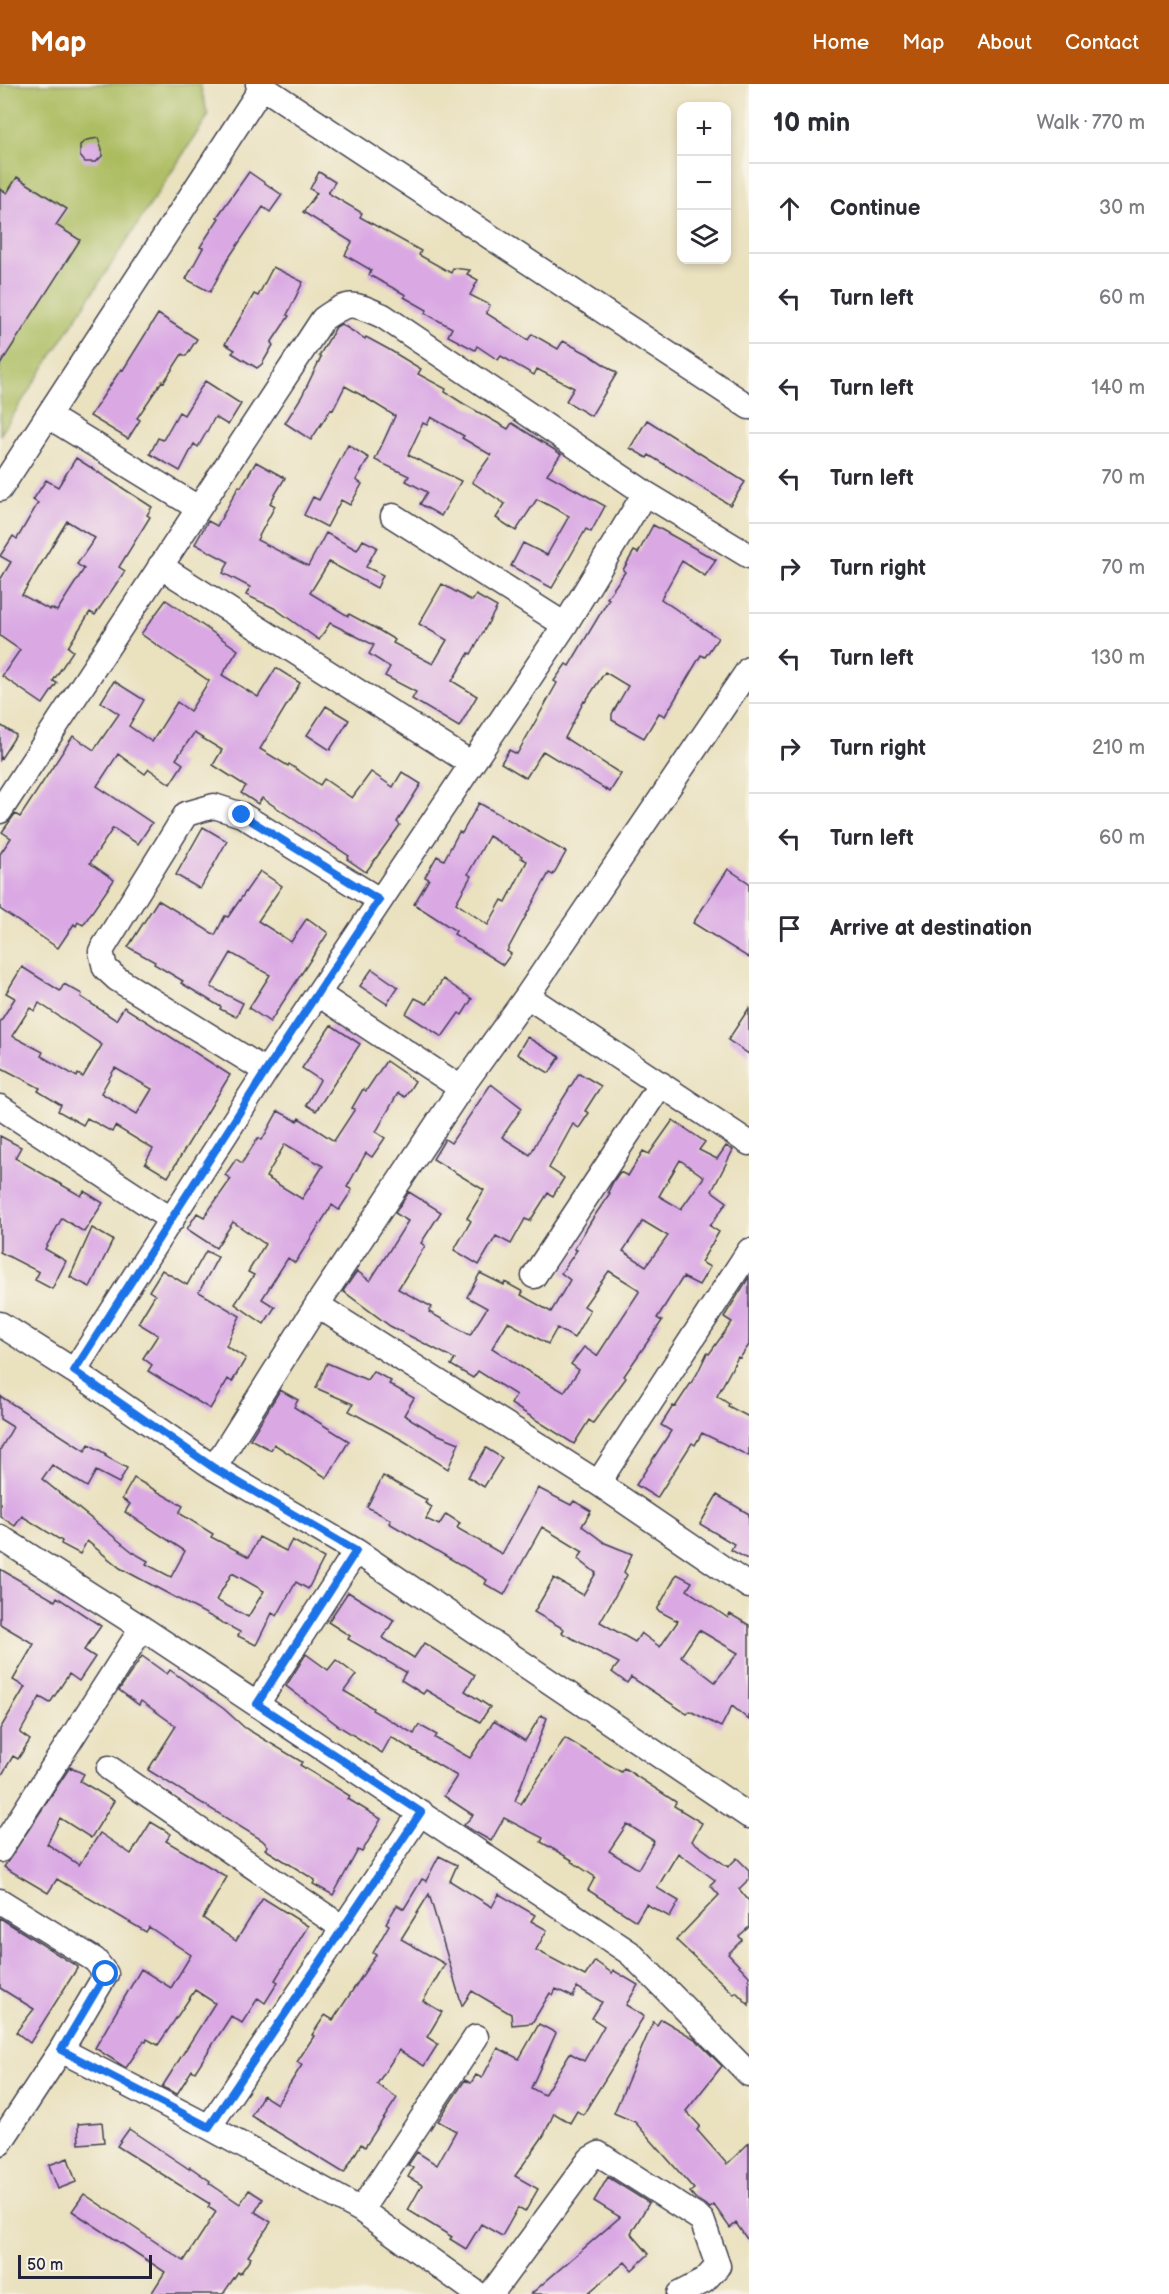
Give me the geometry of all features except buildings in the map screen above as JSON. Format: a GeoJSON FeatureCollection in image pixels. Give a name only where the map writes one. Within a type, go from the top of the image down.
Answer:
{"type":"FeatureCollection","features":[{"type":"Feature","properties":{"kind":"street"},"geometry":{"type":"LineString","coordinates":[[0,489],[261,85],[749,407]]}},
{"type":"Feature","properties":{"kind":"street"},"geometry":{"type":"LineString","coordinates":[[0,811],[323,319],[343,305],[362,307],[383,316],[645,493],[749,556]]}},
{"type":"Feature","properties":{"kind":"street"},"geometry":{"type":"LineString","coordinates":[[48,416],[198,508]]}},
{"type":"Feature","properties":{"kind":"street"},"geometry":{"type":"LineString","coordinates":[[74,1371],[266,1071],[565,625],[645,493]]}},
{"type":"Feature","properties":{"kind":"street"},"geometry":{"type":"LineString","coordinates":[[393,516],[565,625]]}},
{"type":"Feature","properties":{"kind":"street"},"geometry":{"type":"LineString","coordinates":[[160,566],[472,764]]}},
{"type":"Feature","properties":{"kind":"street"},"geometry":{"type":"LineString","coordinates":[[214,1468],[317,1305],[461,1088],[527,996],[749,669]]}},
{"type":"Feature","properties":{"kind":"street"},"geometry":{"type":"LineString","coordinates":[[266,1071],[117,979],[105,968],[101,951],[186,814],[214,806],[242,815],[379,900]]}},
{"type":"Feature","properties":{"kind":"street"},"geometry":{"type":"LineString","coordinates":[[318,994],[461,1088]]}},
{"type":"Feature","properties":{"kind":"street"},"geometry":{"type":"LineString","coordinates":[[527,996],[749,1143]]}},
{"type":"Feature","properties":{"kind":"street"},"geometry":{"type":"LineString","coordinates":[[534,1276],[661,1084]]}},
{"type":"Feature","properties":{"kind":"street"},"geometry":{"type":"LineString","coordinates":[[0,1107],[172,1220]]}},
{"type":"Feature","properties":{"kind":"street"},"geometry":{"type":"LineString","coordinates":[[598,1484],[749,1251]]}},
{"type":"Feature","properties":{"kind":"street"},"geometry":{"type":"LineString","coordinates":[[317,1305],[598,1484],[749,1586]]}},
{"type":"Feature","properties":{"kind":"street"},"geometry":{"type":"LineString","coordinates":[[0,1324],[74,1371],[214,1468],[356,1551],[749,1816]]}},
{"type":"Feature","properties":{"kind":"street"},"geometry":{"type":"LineString","coordinates":[[0,1537],[421,1812],[630,1953],[749,2074]]}},
{"type":"Feature","properties":{"kind":"street"},"geometry":{"type":"LineString","coordinates":[[257,1704],[356,1551]]}},
{"type":"Feature","properties":{"kind":"street"},"geometry":{"type":"LineString","coordinates":[[0,1850],[142,1628]]}},
{"type":"Feature","properties":{"kind":"street"},"geometry":{"type":"LineString","coordinates":[[110,1768],[343,1928]]}},
{"type":"Feature","properties":{"kind":"street"},"geometry":{"type":"LineString","coordinates":[[209,2127],[421,1812]]}},
{"type":"Feature","properties":{"kind":"street"},"geometry":{"type":"LineString","coordinates":[[0,1901],[95,1959],[106,1974],[61,2050],[0,2143]]}},
{"type":"Feature","properties":{"kind":"street"},"geometry":{"type":"LineString","coordinates":[[361,2210],[476,2037]]}},
{"type":"Feature","properties":{"kind":"street"},"geometry":{"type":"LineString","coordinates":[[61,2050],[361,2210],[478,2294]]}},
{"type":"Feature","properties":{"kind":"street"},"geometry":{"type":"LineString","coordinates":[[491,2294],[590,2159],[599,2154],[702,2220],[718,2266],[705,2281],[679,2294]]}},
{"type":"Feature","properties":{"kind":"green space"},"geometry":{"type":"Polygon","coordinates":[[[0,84],[200,84],[208,116],[0,435],[0,84]]]}},
{"type":"Feature","properties":{"kind":"route"},"geometry":{"type":"LineString","coordinates":[[106,1974],[61,2050],[209,2127],[421,1812],[257,1704],[356,1551],[214,1468],[74,1371],[266,1071],[379,900],[242,815]]}}]}
